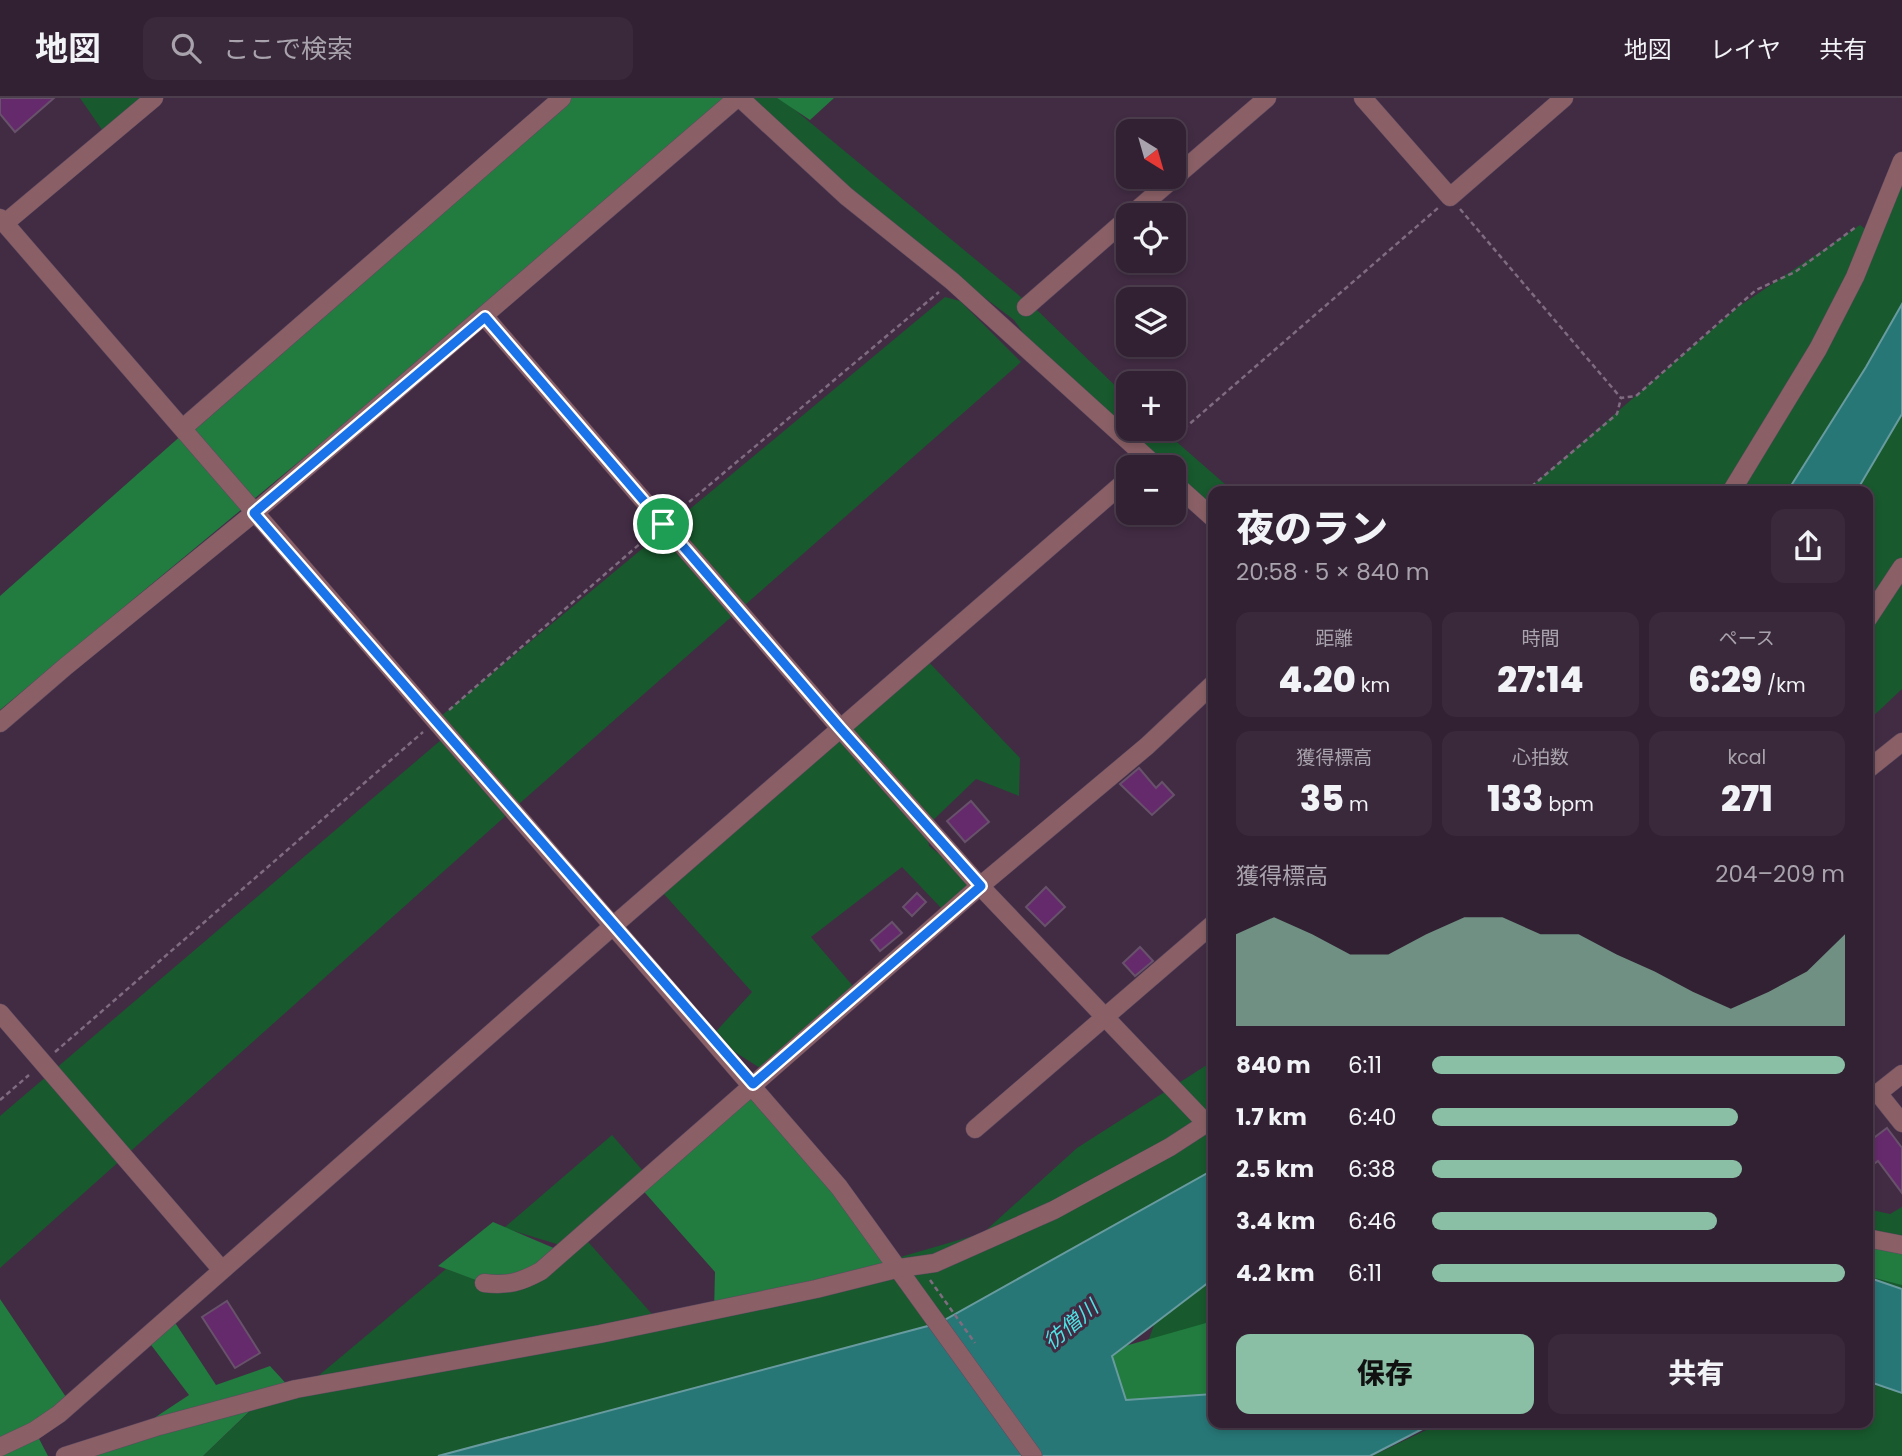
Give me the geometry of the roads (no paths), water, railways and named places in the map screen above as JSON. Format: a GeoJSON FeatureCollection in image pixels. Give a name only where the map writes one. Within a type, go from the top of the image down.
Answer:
{"type":"FeatureCollection","features":[{"type":"Feature","properties":{"kind":"street"},"geometry":{"type":"LineString","coordinates":[[154,98],[4,227],[183,428],[254,513],[753,1084],[839,1187],[903,1272],[1032,1456]]}},
{"type":"Feature","properties":{"kind":"street"},"geometry":{"type":"LineString","coordinates":[[183,428],[562,98]]}},
{"type":"Feature","properties":{"kind":"street"},"geometry":{"type":"LineString","coordinates":[[0,723],[254,513],[739,98],[845,196],[952,281],[1138,455]]}},
{"type":"Feature","properties":{"kind":"street"},"geometry":{"type":"LineString","coordinates":[[1145,203],[1267,98]]}},
{"type":"Feature","properties":{"kind":"street"},"geometry":{"type":"LineString","coordinates":[[1363,98],[1450,197],[1564,98]]}},
{"type":"Feature","properties":{"kind":"street"},"geometry":{"type":"LineString","coordinates":[[1735,486],[1818,349],[1855,277],[1902,161]]}},
{"type":"Feature","properties":{"kind":"street"},"geometry":{"type":"LineString","coordinates":[[1026,307],[1116,228]]}},
{"type":"Feature","properties":{"kind":"street"},"geometry":{"type":"LineString","coordinates":[[485,317],[840,728],[981,886],[1104,1016],[1208,1120]]}},
{"type":"Feature","properties":{"kind":"street"},"geometry":{"type":"LineString","coordinates":[[0,1447],[34,1431],[59,1414],[613,926],[1116,489]]}},
{"type":"Feature","properties":{"kind":"street"},"geometry":{"type":"LineString","coordinates":[[1186,494],[1208,514]]}},
{"type":"Feature","properties":{"kind":"street"},"geometry":{"type":"LineString","coordinates":[[1873,611],[1902,567]]}},
{"type":"Feature","properties":{"kind":"street"},"geometry":{"type":"LineString","coordinates":[[484,1283],[506,1285],[521,1282],[541,1271],[981,886],[1147,746],[1208,689]]}},
{"type":"Feature","properties":{"kind":"street"},"geometry":{"type":"LineString","coordinates":[[1873,765],[1902,742]]}},
{"type":"Feature","properties":{"kind":"street"},"geometry":{"type":"LineString","coordinates":[[975,1129],[1208,928]]}},
{"type":"Feature","properties":{"kind":"street"},"geometry":{"type":"LineString","coordinates":[[0,1013],[221,1269]]}},
{"type":"Feature","properties":{"kind":"street"},"geometry":{"type":"LineString","coordinates":[[1902,1074],[1878,1093],[1902,1123]]}},
{"type":"Feature","properties":{"kind":"street"},"geometry":{"type":"LineString","coordinates":[[65,1456],[159,1426],[296,1389],[715,1311],[935,1263],[1054,1210],[1170,1147],[1208,1122]]}},
{"type":"Feature","properties":{"kind":"street"},"geometry":{"type":"LineString","coordinates":[[1873,1239],[1902,1245]]}},
{"type":"Feature","properties":{"kind":"water"},"geometry":{"type":"Polygon","coordinates":[[[1902,304],[1902,414],[1860,486],[1791,486],[1866,367],[1902,304]]]}},
{"type":"Feature","properties":{"kind":"water","name":"彷僧川"},"geometry":{"type":"Polygon","coordinates":[[[1208,1173],[1208,1283],[1112,1356],[1126,1400],[1208,1394],[1208,1428],[1424,1428],[1370,1456],[438,1456],[939,1323],[1208,1173]]]}},
{"type":"Feature","properties":{"kind":"water"},"geometry":{"type":"Polygon","coordinates":[[[1873,1279],[1902,1289],[1902,1393],[1873,1383],[1873,1279]]]}}]}
